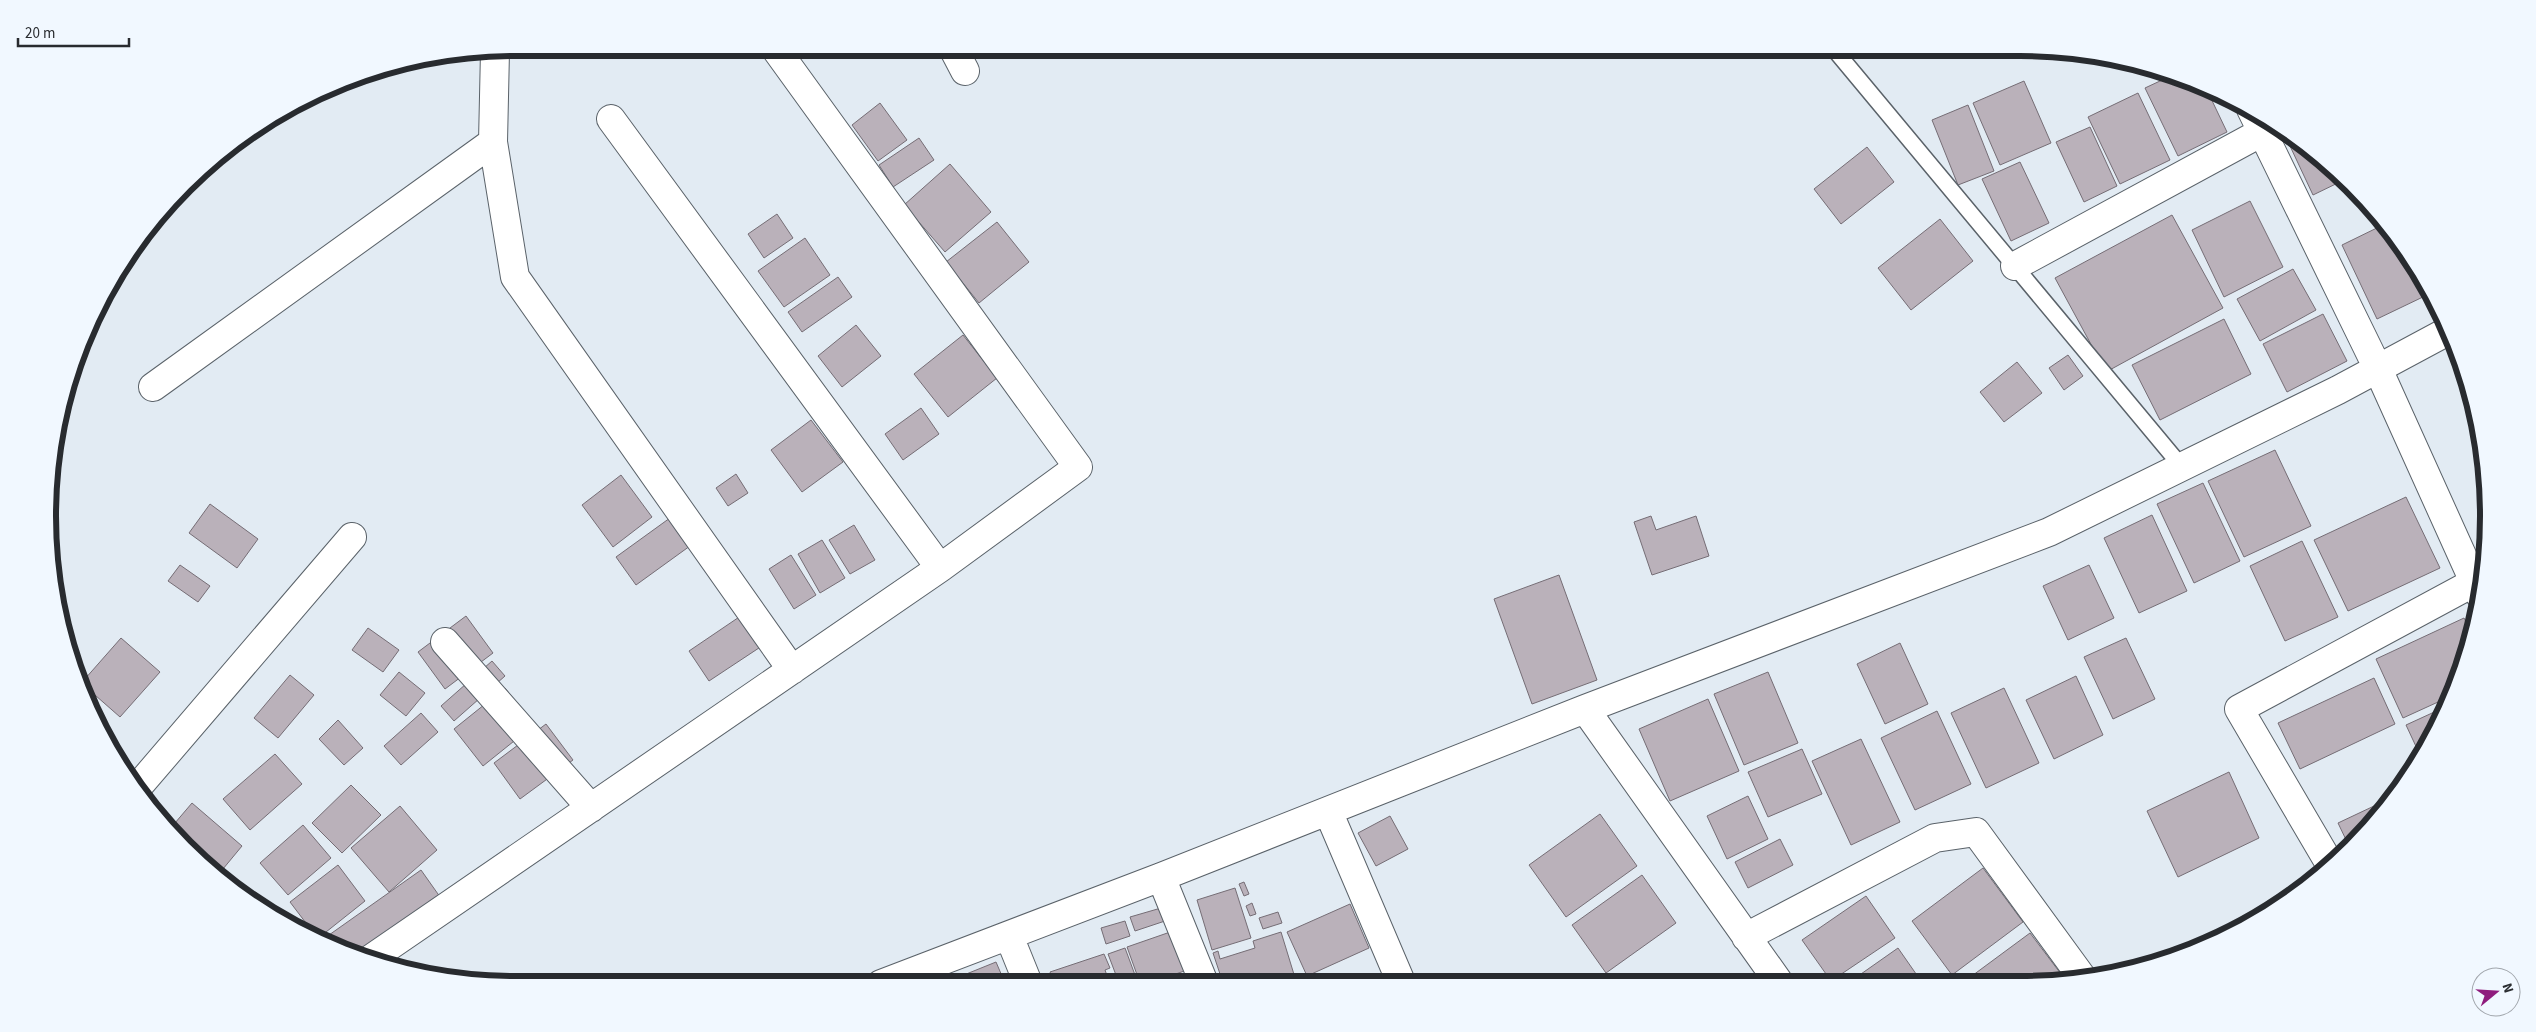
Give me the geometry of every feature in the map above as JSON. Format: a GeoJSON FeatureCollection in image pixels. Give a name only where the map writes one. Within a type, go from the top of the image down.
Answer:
{"type":"FeatureCollection","features":[{"type":"Feature","properties":{"kind":"street"},"geometry":{"type":"LineString","coordinates":[[377,954],[940,568],[1078,467],[781,56]]}},
{"type":"Feature","properties":{"kind":"street"},"geometry":{"type":"LineString","coordinates":[[495,57],[494,142],[515,277],[792,670]]}},
{"type":"Feature","properties":{"kind":"street"},"geometry":{"type":"LineString","coordinates":[[611,119],[940,568]]}},
{"type":"Feature","properties":{"kind":"street"},"geometry":{"type":"LineString","coordinates":[[2015,266],[2259,124]]}},
{"type":"Feature","properties":{"kind":"street"},"geometry":{"type":"LineString","coordinates":[[2266,128],[2476,576]]}},
{"type":"Feature","properties":{"kind":"street"},"geometry":{"type":"LineString","coordinates":[[153,387],[494,142]]}},
{"type":"Feature","properties":{"kind":"street"},"geometry":{"type":"LineString","coordinates":[[902,976],[1161,877],[1585,709],[2049,532],[2378,369],[2442,334]]}},
{"type":"Feature","properties":{"kind":"street"},"geometry":{"type":"LineString","coordinates":[[142,782],[352,538]]}},
{"type":"Feature","properties":{"kind":"street"},"geometry":{"type":"LineString","coordinates":[[2327,859],[2239,709],[2474,588]]}},
{"type":"Feature","properties":{"kind":"street"},"geometry":{"type":"LineString","coordinates":[[444,642],[591,808]]}},
{"type":"Feature","properties":{"kind":"street"},"geometry":{"type":"LineString","coordinates":[[1585,709],[1774,976]]}},
{"type":"Feature","properties":{"kind":"street"},"geometry":{"type":"LineString","coordinates":[[1328,811],[1398,976]]}},
{"type":"Feature","properties":{"kind":"street"},"geometry":{"type":"LineString","coordinates":[[1746,937],[1935,838],[1976,832],[2078,972]]}},
{"type":"Feature","properties":{"kind":"street"},"geometry":{"type":"LineString","coordinates":[[1161,877],[1201,976]]}},
{"type":"Feature","properties":{"kind":"street"},"geometry":{"type":"LineString","coordinates":[[1009,936],[1025,976]]}},
{"type":"Feature","properties":{"kind":"lane"},"geometry":{"type":"LineString","coordinates":[[1840,56],[2182,467]]}},
{"type":"Feature","properties":{"kind":"building"},"geometry":{"type":"Polygon","coordinates":[[[2163,80],[2211,98],[2227,132],[2178,156],[2145,88],[2163,80]]]}},
{"type":"Feature","properties":{"kind":"building"},"geometry":{"type":"Polygon","coordinates":[[[2024,81],[2051,143],[2000,165],[1973,103],[2024,81]]]}},
{"type":"Feature","properties":{"kind":"building"},"geometry":{"type":"Polygon","coordinates":[[[2138,93],[2170,160],[2120,184],[2088,117],[2138,93]]]}},
{"type":"Feature","properties":{"kind":"building"},"geometry":{"type":"Polygon","coordinates":[[[880,103],[907,140],[878,161],[852,125],[880,103]]]}},
{"type":"Feature","properties":{"kind":"building"},"geometry":{"type":"Polygon","coordinates":[[[1968,105],[1994,171],[1958,185],[1932,120],[1968,105]]]}},
{"type":"Feature","properties":{"kind":"building"},"geometry":{"type":"Polygon","coordinates":[[[2090,127],[2117,186],[2084,202],[2056,142],[2090,127]]]}},
{"type":"Feature","properties":{"kind":"building"},"geometry":{"type":"Polygon","coordinates":[[[919,138],[934,160],[893,187],[879,165],[919,138]]]}},
{"type":"Feature","properties":{"kind":"building"},"geometry":{"type":"Polygon","coordinates":[[[2290,146],[2300,151],[2337,183],[2313,195],[2290,146]]]}},
{"type":"Feature","properties":{"kind":"building"},"geometry":{"type":"Polygon","coordinates":[[[1867,147],[1894,182],[1841,224],[1814,189],[1867,147]]]}},
{"type":"Feature","properties":{"kind":"building"},"geometry":{"type":"Polygon","coordinates":[[[2020,162],[2049,223],[2011,241],[1982,179],[2020,162]]]}},
{"type":"Feature","properties":{"kind":"building"},"geometry":{"type":"Polygon","coordinates":[[[950,164],[991,212],[945,252],[904,205],[950,164]]]}},
{"type":"Feature","properties":{"kind":"building"},"geometry":{"type":"Polygon","coordinates":[[[2250,201],[2283,267],[2224,297],[2192,230],[2250,201]]]}},
{"type":"Feature","properties":{"kind":"building"},"geometry":{"type":"Polygon","coordinates":[[[777,214],[793,238],[764,258],[748,234],[777,214]]]}},
{"type":"Feature","properties":{"kind":"building"},"geometry":{"type":"Polygon","coordinates":[[[2172,215],[2223,308],[2106,372],[2055,278],[2172,215]]]}},
{"type":"Feature","properties":{"kind":"building"},"geometry":{"type":"Polygon","coordinates":[[[1940,219],[1973,261],[1911,310],[1878,268],[1940,219]]]}},
{"type":"Feature","properties":{"kind":"building"},"geometry":{"type":"Polygon","coordinates":[[[997,222],[1029,262],[979,303],[946,262],[997,222]]]}},
{"type":"Feature","properties":{"kind":"building"},"geometry":{"type":"Polygon","coordinates":[[[2378,227],[2402,261],[2424,297],[2377,319],[2342,245],[2378,227]]]}},
{"type":"Feature","properties":{"kind":"building"},"geometry":{"type":"Polygon","coordinates":[[[805,238],[830,275],[784,307],[758,271],[805,238]]]}},
{"type":"Feature","properties":{"kind":"building"},"geometry":{"type":"Polygon","coordinates":[[[2293,269],[2316,310],[2260,341],[2237,299],[2293,269]]]}},
{"type":"Feature","properties":{"kind":"building"},"geometry":{"type":"Polygon","coordinates":[[[838,277],[852,297],[802,332],[788,312],[838,277]]]}},
{"type":"Feature","properties":{"kind":"building"},"geometry":{"type":"Polygon","coordinates":[[[2323,314],[2347,361],[2287,392],[2263,344],[2323,314]]]}},
{"type":"Feature","properties":{"kind":"building"},"geometry":{"type":"Polygon","coordinates":[[[2224,319],[2251,374],[2160,420],[2132,365],[2224,319]]]}},
{"type":"Feature","properties":{"kind":"building"},"geometry":{"type":"Polygon","coordinates":[[[856,325],[881,356],[842,387],[818,356],[856,325]]]}},
{"type":"Feature","properties":{"kind":"building"},"geometry":{"type":"Polygon","coordinates":[[[963,335],[997,378],[948,417],[914,374],[963,335]]]}},
{"type":"Feature","properties":{"kind":"building"},"geometry":{"type":"Polygon","coordinates":[[[2068,355],[2083,376],[2064,390],[2049,368],[2068,355]]]}},
{"type":"Feature","properties":{"kind":"building"},"geometry":{"type":"Polygon","coordinates":[[[2017,362],[2042,393],[2004,422],[1980,392],[2017,362]]]}},
{"type":"Feature","properties":{"kind":"building"},"geometry":{"type":"Polygon","coordinates":[[[921,408],[939,434],[903,460],[885,434],[921,408]]]}},
{"type":"Feature","properties":{"kind":"building"},"geometry":{"type":"Polygon","coordinates":[[[811,420],[843,462],[802,492],[771,450],[811,420]]]}},
{"type":"Feature","properties":{"kind":"building"},"geometry":{"type":"Polygon","coordinates":[[[2275,450],[2311,526],[2244,557],[2208,481],[2275,450]]]}},
{"type":"Feature","properties":{"kind":"building"},"geometry":{"type":"Polygon","coordinates":[[[736,474],[748,493],[728,506],[716,488],[736,474]]]}},
{"type":"Feature","properties":{"kind":"building"},"geometry":{"type":"Polygon","coordinates":[[[621,475],[652,517],[613,547],[582,505],[621,475]]]}},
{"type":"Feature","properties":{"kind":"building"},"geometry":{"type":"Polygon","coordinates":[[[2203,483],[2240,561],[2194,583],[2157,504],[2203,483]]]}},
{"type":"Feature","properties":{"kind":"building"},"geometry":{"type":"Polygon","coordinates":[[[2406,497],[2440,568],[2348,611],[2314,540],[2406,497]]]}},
{"type":"Feature","properties":{"kind":"building"},"geometry":{"type":"Polygon","coordinates":[[[210,504],[258,539],[237,568],[189,533],[210,504]]]}},
{"type":"Feature","properties":{"kind":"building"},"geometry":{"type":"Polygon","coordinates":[[[681,510],[701,538],[636,585],[616,557],[681,510]]]}},
{"type":"Feature","properties":{"kind":"building"},"geometry":{"type":"Polygon","coordinates":[[[2152,515],[2187,591],[2139,613],[2104,538],[2152,515]]]}},
{"type":"Feature","properties":{"kind":"building"},"geometry":{"type":"Polygon","coordinates":[[[1651,516],[1656,530],[1696,516],[1709,556],[1652,575],[1634,522],[1651,516]]]}},
{"type":"Feature","properties":{"kind":"building"},"geometry":{"type":"Polygon","coordinates":[[[854,525],[875,560],[850,574],[829,540],[854,525]]]}},
{"type":"Feature","properties":{"kind":"building"},"geometry":{"type":"Polygon","coordinates":[[[822,540],[845,578],[820,593],[798,554],[822,540]]]}},
{"type":"Feature","properties":{"kind":"building"},"geometry":{"type":"Polygon","coordinates":[[[2302,541],[2338,617],[2285,641],[2250,566],[2302,541]]]}},
{"type":"Feature","properties":{"kind":"building"},"geometry":{"type":"Polygon","coordinates":[[[791,555],[816,595],[794,609],[769,569],[791,555]]]}},
{"type":"Feature","properties":{"kind":"building"},"geometry":{"type":"Polygon","coordinates":[[[180,565],[210,586],[198,602],[168,581],[180,565]]]}},
{"type":"Feature","properties":{"kind":"building"},"geometry":{"type":"Polygon","coordinates":[[[2089,565],[2114,618],[2068,640],[2043,586],[2089,565]]]}},
{"type":"Feature","properties":{"kind":"building"},"geometry":{"type":"Polygon","coordinates":[[[1559,575],[1597,680],[1532,704],[1494,599],[1559,575]]]}},
{"type":"Feature","properties":{"kind":"building"},"geometry":{"type":"Polygon","coordinates":[[[751,609],[771,640],[709,681],[689,651],[751,609]]]}},
{"type":"Feature","properties":{"kind":"building"},"geometry":{"type":"Polygon","coordinates":[[[466,616],[493,653],[445,689],[418,652],[466,616]]]}},
{"type":"Feature","properties":{"kind":"building"},"geometry":{"type":"Polygon","coordinates":[[[2464,618],[2467,623],[2455,664],[2441,701],[2403,718],[2376,659],[2464,618]]]}},
{"type":"Feature","properties":{"kind":"building"},"geometry":{"type":"Polygon","coordinates":[[[368,628],[399,650],[383,672],[352,650],[368,628]]]}},
{"type":"Feature","properties":{"kind":"building"},"geometry":{"type":"Polygon","coordinates":[[[121,638],[160,672],[120,717],[91,691],[86,678],[121,638]]]}},
{"type":"Feature","properties":{"kind":"building"},"geometry":{"type":"Polygon","coordinates":[[[2126,638],[2155,699],[2113,719],[2084,657],[2126,638]]]}},
{"type":"Feature","properties":{"kind":"building"},"geometry":{"type":"Polygon","coordinates":[[[1900,643],[1928,704],[1885,724],[1857,664],[1900,643]]]}},
{"type":"Feature","properties":{"kind":"building"},"geometry":{"type":"Polygon","coordinates":[[[492,661],[505,676],[454,721],[441,706],[492,661]]]}},
{"type":"Feature","properties":{"kind":"building"},"geometry":{"type":"Polygon","coordinates":[[[399,672],[425,693],[406,716],[380,695],[399,672]]]}},
{"type":"Feature","properties":{"kind":"building"},"geometry":{"type":"Polygon","coordinates":[[[1768,672],[1798,743],[1744,765],[1714,694],[1768,672]]]}},
{"type":"Feature","properties":{"kind":"building"},"geometry":{"type":"Polygon","coordinates":[[[290,675],[314,695],[278,738],[254,718],[290,675]]]}},
{"type":"Feature","properties":{"kind":"building"},"geometry":{"type":"Polygon","coordinates":[[[2076,676],[2103,735],[2054,759],[2026,700],[2076,676]]]}},
{"type":"Feature","properties":{"kind":"building"},"geometry":{"type":"Polygon","coordinates":[[[2374,678],[2395,724],[2300,769],[2278,723],[2374,678]]]}},
{"type":"Feature","properties":{"kind":"building"},"geometry":{"type":"Polygon","coordinates":[[[505,688],[534,725],[483,766],[454,729],[505,688]]]}},
{"type":"Feature","properties":{"kind":"building"},"geometry":{"type":"Polygon","coordinates":[[[2004,688],[2039,763],[1986,788],[1951,713],[2004,688]]]}},
{"type":"Feature","properties":{"kind":"building"},"geometry":{"type":"Polygon","coordinates":[[[1708,699],[1739,771],[1670,801],[1639,729],[1708,699]]]}},
{"type":"Feature","properties":{"kind":"building"},"geometry":{"type":"Polygon","coordinates":[[[1937,711],[1971,784],[1915,810],[1881,738],[1937,711]]]}},
{"type":"Feature","properties":{"kind":"building"},"geometry":{"type":"Polygon","coordinates":[[[2436,711],[2417,748],[2406,725],[2436,711]]]}},
{"type":"Feature","properties":{"kind":"building"},"geometry":{"type":"Polygon","coordinates":[[[421,713],[438,732],[401,765],[384,746],[421,713]]]}},
{"type":"Feature","properties":{"kind":"building"},"geometry":{"type":"Polygon","coordinates":[[[338,720],[363,748],[344,765],[319,739],[338,720]]]}},
{"type":"Feature","properties":{"kind":"building"},"geometry":{"type":"Polygon","coordinates":[[[546,724],[573,760],[520,799],[494,763],[546,724]]]}},
{"type":"Feature","properties":{"kind":"building"},"geometry":{"type":"Polygon","coordinates":[[[1861,739],[1900,822],[1851,845],[1812,761],[1861,739]]]}},
{"type":"Feature","properties":{"kind":"building"},"geometry":{"type":"Polygon","coordinates":[[[1802,749],[1822,794],[1768,817],[1748,772],[1802,749]]]}},
{"type":"Feature","properties":{"kind":"building"},"geometry":{"type":"Polygon","coordinates":[[[275,754],[302,784],[250,830],[223,799],[275,754]]]}},
{"type":"Feature","properties":{"kind":"building"},"geometry":{"type":"Polygon","coordinates":[[[2229,772],[2259,838],[2178,877],[2147,811],[2229,772]]]}},
{"type":"Feature","properties":{"kind":"building"},"geometry":{"type":"Polygon","coordinates":[[[351,785],[381,815],[342,853],[312,823],[351,785]]]}},
{"type":"Feature","properties":{"kind":"building"},"geometry":{"type":"Polygon","coordinates":[[[1748,796],[1768,839],[1727,859],[1707,816],[1748,796]]]}},
{"type":"Feature","properties":{"kind":"building"},"geometry":{"type":"Polygon","coordinates":[[[192,803],[242,846],[222,870],[174,824],[192,803]]]}},
{"type":"Feature","properties":{"kind":"building"},"geometry":{"type":"Polygon","coordinates":[[[2378,804],[2346,840],[2338,823],[2378,804]]]}},
{"type":"Feature","properties":{"kind":"building"},"geometry":{"type":"Polygon","coordinates":[[[400,806],[437,850],[389,892],[351,848],[400,806]]]}},
{"type":"Feature","properties":{"kind":"building"},"geometry":{"type":"Polygon","coordinates":[[[1600,814],[1637,866],[1566,917],[1529,865],[1600,814]]]}},
{"type":"Feature","properties":{"kind":"building"},"geometry":{"type":"Polygon","coordinates":[[[1390,816],[1408,849],[1376,866],[1358,833],[1390,816]]]}},
{"type":"Feature","properties":{"kind":"building"},"geometry":{"type":"Polygon","coordinates":[[[303,825],[331,858],[288,895],[260,863],[303,825]]]}},
{"type":"Feature","properties":{"kind":"building"},"geometry":{"type":"Polygon","coordinates":[[[1780,839],[1793,865],[1748,888],[1735,862],[1780,839]]]}},
{"type":"Feature","properties":{"kind":"building"},"geometry":{"type":"Polygon","coordinates":[[[338,865],[365,901],[324,933],[308,925],[290,902],[338,865]]]}},
{"type":"Feature","properties":{"kind":"building"},"geometry":{"type":"Polygon","coordinates":[[[1983,868],[2023,922],[1952,975],[1912,921],[1983,868]]]}},
{"type":"Feature","properties":{"kind":"building"},"geometry":{"type":"Polygon","coordinates":[[[421,870],[450,911],[377,954],[340,941],[329,935],[421,870]]]}},
{"type":"Feature","properties":{"kind":"building"},"geometry":{"type":"Polygon","coordinates":[[[1642,875],[1676,923],[1606,973],[1572,925],[1642,875]]]}},
{"type":"Feature","properties":{"kind":"building"},"geometry":{"type":"Polygon","coordinates":[[[1244,882],[1249,894],[1244,896],[1239,884],[1244,882]]]}},
{"type":"Feature","properties":{"kind":"building"},"geometry":{"type":"Polygon","coordinates":[[[1235,888],[1251,938],[1212,950],[1197,900],[1235,888]]]}},
{"type":"Feature","properties":{"kind":"building"},"geometry":{"type":"Polygon","coordinates":[[[1866,896],[1895,938],[1838,976],[1827,976],[1802,940],[1866,896]]]}},
{"type":"Feature","properties":{"kind":"building"},"geometry":{"type":"Polygon","coordinates":[[[1252,903],[1256,914],[1250,916],[1246,906],[1252,903]]]}},
{"type":"Feature","properties":{"kind":"building"},"geometry":{"type":"Polygon","coordinates":[[[1350,904],[1369,948],[1307,976],[1287,932],[1350,904]]]}},
{"type":"Feature","properties":{"kind":"building"},"geometry":{"type":"Polygon","coordinates":[[[1161,908],[1165,921],[1135,931],[1130,917],[1161,908]]]}},
{"type":"Feature","properties":{"kind":"building"},"geometry":{"type":"Polygon","coordinates":[[[1278,912],[1282,923],[1263,929],[1259,918],[1278,912]]]}},
{"type":"Feature","properties":{"kind":"building"},"geometry":{"type":"Polygon","coordinates":[[[1125,921],[1130,936],[1106,944],[1101,928],[1125,921]]]}},
{"type":"Feature","properties":{"kind":"building"},"geometry":{"type":"Polygon","coordinates":[[[1176,930],[1190,969],[1170,976],[1137,976],[1127,947],[1176,930]]]}},
{"type":"Feature","properties":{"kind":"building"},"geometry":{"type":"Polygon","coordinates":[[[1281,932],[1294,976],[1221,976],[1213,953],[1218,951],[1220,959],[1255,948],[1253,941],[1281,932]]]}},
{"type":"Feature","properties":{"kind":"building"},"geometry":{"type":"Polygon","coordinates":[[[2030,933],[2061,974],[2020,976],[1972,976],[2030,933]]]}},
{"type":"Feature","properties":{"kind":"building"},"geometry":{"type":"Polygon","coordinates":[[[1125,948],[1135,976],[1116,976],[1108,954],[1125,948]]]}},
{"type":"Feature","properties":{"kind":"building"},"geometry":{"type":"Polygon","coordinates":[[[1898,948],[1918,976],[1858,976],[1898,948]]]}},
{"type":"Feature","properties":{"kind":"building"},"geometry":{"type":"Polygon","coordinates":[[[1104,954],[1110,968],[1105,970],[1107,976],[1051,976],[1050,972],[1104,954]]]}},
{"type":"Feature","properties":{"kind":"building"},"geometry":{"type":"Polygon","coordinates":[[[996,962],[1002,976],[961,976],[996,962]]]}}]}
